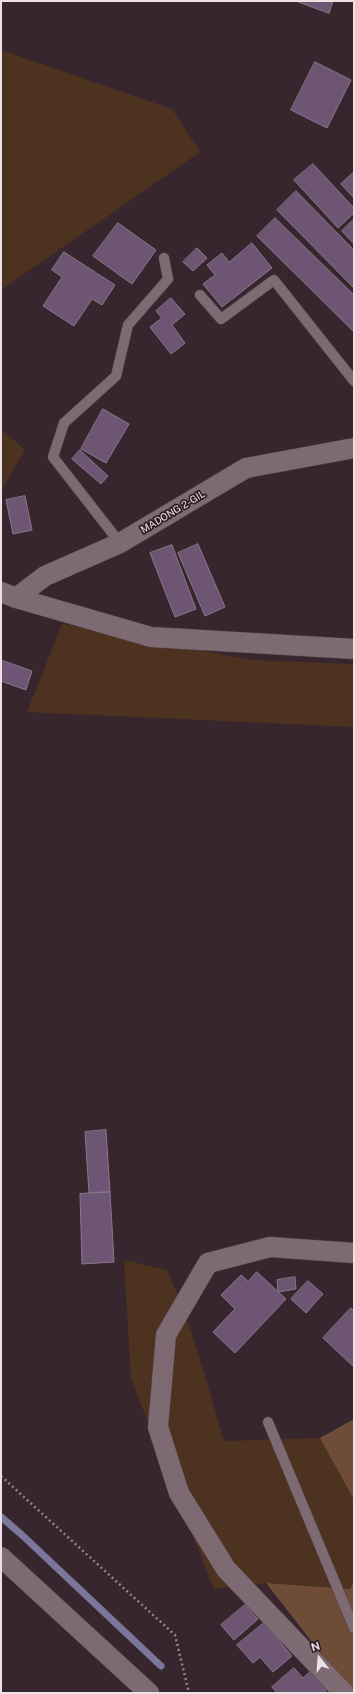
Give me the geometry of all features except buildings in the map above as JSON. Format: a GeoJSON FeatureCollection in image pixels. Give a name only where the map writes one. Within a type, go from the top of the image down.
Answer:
{"type":"FeatureCollection","features":[{"type":"Feature","properties":{"kind":"street","name":"MADONG 2-GIL"},"geometry":{"type":"LineString","coordinates":[[9,595],[45,576],[120,543],[246,468],[354,448]]}},
{"type":"Feature","properties":{"kind":"street"},"geometry":{"type":"LineString","coordinates":[[9,595],[151,637],[354,649]]}},
{"type":"Feature","properties":{"kind":"street"},"geometry":{"type":"LineString","coordinates":[[344,1693],[226,1569],[179,1493],[158,1427],[166,1334],[208,1263],[270,1247],[354,1253]]}},
{"type":"Feature","properties":{"kind":"street"},"geometry":{"type":"LineString","coordinates":[[1,1557],[149,1693]]}},
{"type":"Feature","properties":{"kind":"lane"},"geometry":{"type":"LineString","coordinates":[[120,543],[53,457],[64,423],[116,376],[128,325],[168,279],[164,258]]}},
{"type":"Feature","properties":{"kind":"lane"},"geometry":{"type":"LineString","coordinates":[[200,295],[221,319],[274,280],[354,382]]}},
{"type":"Feature","properties":{"kind":"lane"},"geometry":{"type":"LineString","coordinates":[[268,1422],[354,1628]]}},
{"type":"Feature","properties":{"kind":"path"},"geometry":{"type":"LineString","coordinates":[[1,1476],[175,1635],[189,1693]]}},
{"type":"Feature","properties":{"kind":"shaded area"},"geometry":{"type":"Polygon","coordinates":[[[1,50],[172,109],[200,152],[1,290],[1,50]]]}},
{"type":"Feature","properties":{"kind":"shaded area"},"geometry":{"type":"Polygon","coordinates":[[[1,429],[25,450],[1,491],[1,429]]]}},
{"type":"Feature","properties":{"kind":"shaded area"},"geometry":{"type":"Polygon","coordinates":[[[62,624],[251,660],[354,664],[354,727],[27,712],[62,624]]]}},
{"type":"Feature","properties":{"kind":"shaded area"},"geometry":{"type":"Polygon","coordinates":[[[124,1260],[167,1270],[192,1333],[224,1441],[320,1438],[354,1500],[354,1580],[350,1589],[266,1583],[214,1589],[131,1379],[124,1260]]]}},
{"type":"Feature","properties":{"kind":"shaded area"},"geometry":{"type":"Polygon","coordinates":[[[354,1419],[354,1500],[320,1438],[354,1419]]]}},
{"type":"Feature","properties":{"kind":"shaded area"},"geometry":{"type":"Polygon","coordinates":[[[354,1580],[354,1693],[352,1693],[266,1583],[350,1589],[354,1580]]]}},
{"type":"Feature","properties":{"kind":"waterway"},"geometry":{"type":"LineString","coordinates":[[1,1517],[161,1666]]}}]}
